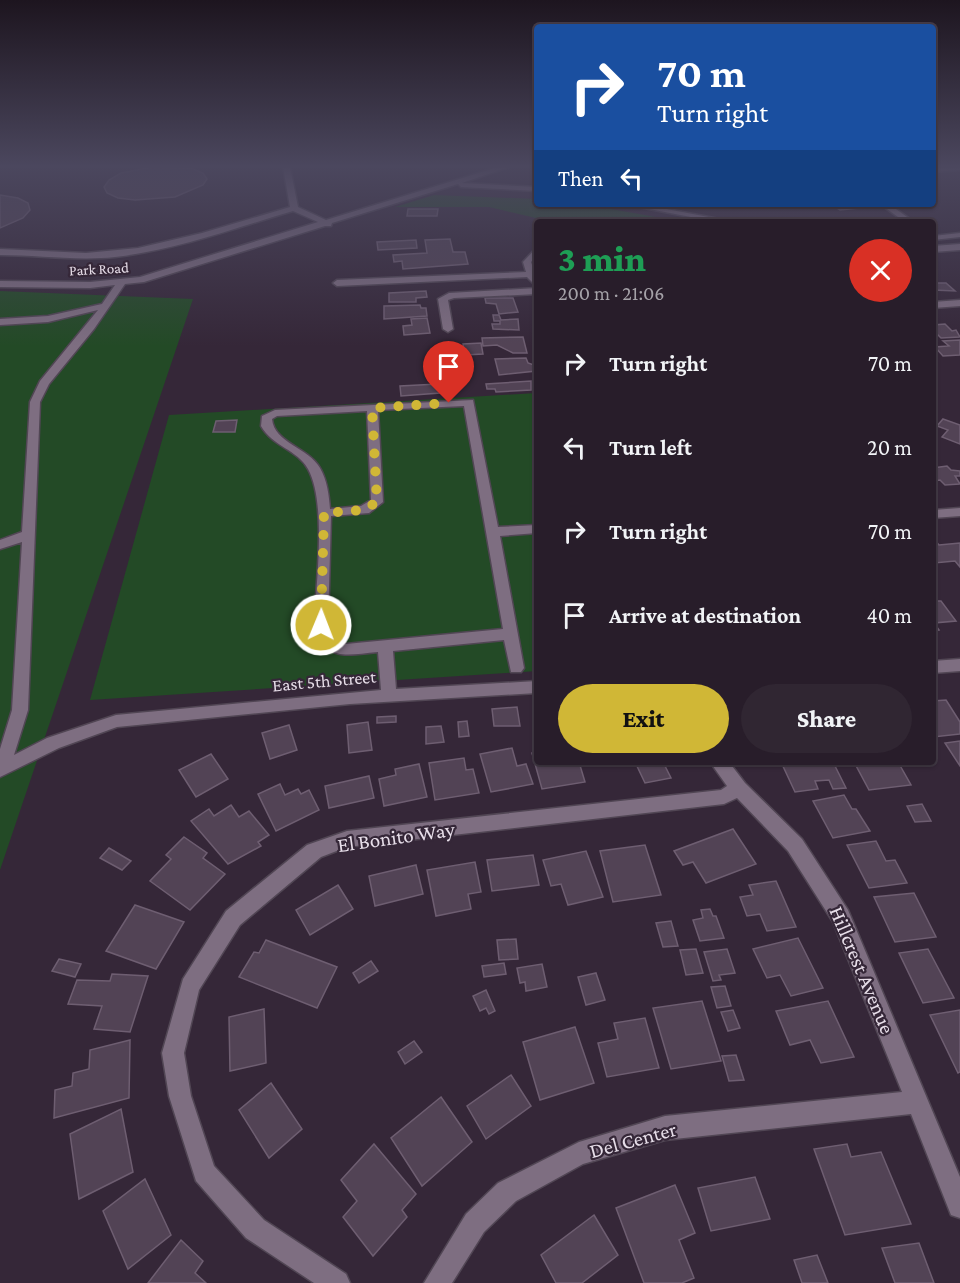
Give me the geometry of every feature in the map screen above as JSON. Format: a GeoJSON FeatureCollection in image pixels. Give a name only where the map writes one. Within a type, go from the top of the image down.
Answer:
{"type":"FeatureCollection","features":[{"type":"Feature","properties":{"kind":"street"},"geometry":{"type":"LineString","coordinates":[[0,252],[98,255],[139,251],[226,227]]}},
{"type":"Feature","properties":{"kind":"street","name":"Park Road"},"geometry":{"type":"LineString","coordinates":[[0,284],[121,283],[159,276],[319,227]]}},
{"type":"Feature","properties":{"kind":"street"},"geometry":{"type":"LineString","coordinates":[[936,238],[960,235]]}},
{"type":"Feature","properties":{"kind":"street"},"geometry":{"type":"LineString","coordinates":[[936,249],[960,247]]}},
{"type":"Feature","properties":{"kind":"street"},"geometry":{"type":"LineString","coordinates":[[534,254],[527,262],[534,283]]}},
{"type":"Feature","properties":{"kind":"street"},"geometry":{"type":"LineString","coordinates":[[337,283],[530,274]]}},
{"type":"Feature","properties":{"kind":"street"},"geometry":{"type":"LineString","coordinates":[[0,770],[20,710],[32,422],[38,393],[92,327],[121,283]]}},
{"type":"Feature","properties":{"kind":"street"},"geometry":{"type":"LineString","coordinates":[[448,329],[443,299],[452,294],[534,290]]}},
{"type":"Feature","properties":{"kind":"street"},"geometry":{"type":"LineString","coordinates":[[936,305],[957,306]]}},
{"type":"Feature","properties":{"kind":"street"},"geometry":{"type":"LineString","coordinates":[[0,322],[48,319],[104,306]]}},
{"type":"Feature","properties":{"kind":"street"},"geometry":{"type":"LineString","coordinates":[[511,634],[385,648],[344,650],[327,641],[321,625],[323,490],[315,468],[300,452],[269,435],[265,427],[266,418],[275,413],[469,402],[493,532],[511,634],[516,668]]}},
{"type":"Feature","properties":{"kind":"street"},"geometry":{"type":"LineString","coordinates":[[324,513],[364,510],[377,502],[372,408]]}},
{"type":"Feature","properties":{"kind":"street"},"geometry":{"type":"LineString","coordinates":[[936,514],[960,512]]}},
{"type":"Feature","properties":{"kind":"street"},"geometry":{"type":"LineString","coordinates":[[493,532],[534,529]]}},
{"type":"Feature","properties":{"kind":"street"},"geometry":{"type":"LineString","coordinates":[[0,545],[26,535]]}},
{"type":"Feature","properties":{"kind":"street"},"geometry":{"type":"LineString","coordinates":[[385,648],[389,695]]}},
{"type":"Feature","properties":{"kind":"street"},"geometry":{"type":"LineString","coordinates":[[936,667],[959,666]]}},
{"type":"Feature","properties":{"kind":"street","name":"East 5th Street"},"geometry":{"type":"LineString","coordinates":[[0,770],[53,743],[116,721],[389,695],[534,687]]}},
{"type":"Feature","properties":{"kind":"street","name":"Hillcrest Avenue"},"geometry":{"type":"LineString","coordinates":[[721,765],[739,788],[795,845],[825,888],[841,917],[960,1206]]}},
{"type":"Feature","properties":{"kind":"street","name":"El Bonito Way"},"geometry":{"type":"LineString","coordinates":[[337,1283],[255,1229],[204,1173],[180,1096],[173,1053],[190,986],[233,918],[314,851],[347,839],[724,797],[739,788]]}},
{"type":"Feature","properties":{"kind":"street","name":"Del Center"},"geometry":{"type":"LineString","coordinates":[[437,1283],[475,1223],[507,1192],[579,1154],[665,1128],[918,1102]]}},
{"type":"Feature","properties":{"kind":"green space"},"geometry":{"type":"Polygon","coordinates":[[[0,291],[193,299],[0,870],[0,291]]]}},
{"type":"Feature","properties":{"kind":"green space"},"geometry":{"type":"Polygon","coordinates":[[[534,393],[534,671],[90,700],[169,415],[534,393]]]}},
{"type":"Feature","properties":{"kind":"building"},"geometry":{"type":"Polygon","coordinates":[[[450,239],[453,252],[465,252],[468,264],[403,269],[402,261],[394,262],[393,255],[427,253],[425,240],[450,239]]]}},
{"type":"Feature","properties":{"kind":"building"},"geometry":{"type":"Polygon","coordinates":[[[416,240],[417,248],[378,250],[377,242],[416,240]]]}},
{"type":"Feature","properties":{"kind":"building"},"geometry":{"type":"Polygon","coordinates":[[[936,283],[946,283],[955,291],[936,290],[936,283]]]}},
{"type":"Feature","properties":{"kind":"building"},"geometry":{"type":"Polygon","coordinates":[[[426,291],[427,297],[416,298],[416,302],[389,302],[389,293],[426,291]]]}},
{"type":"Feature","properties":{"kind":"building"},"geometry":{"type":"Polygon","coordinates":[[[485,298],[513,298],[518,312],[499,314],[496,304],[486,303],[485,298]]]}},
{"type":"Feature","properties":{"kind":"building"},"geometry":{"type":"Polygon","coordinates":[[[420,305],[421,308],[426,308],[427,316],[384,319],[384,306],[420,305]]]}},
{"type":"Feature","properties":{"kind":"building"},"geometry":{"type":"Polygon","coordinates":[[[493,315],[499,315],[501,320],[518,319],[519,330],[493,329],[492,324],[500,324],[500,321],[494,321],[493,315]]]}},
{"type":"Feature","properties":{"kind":"building"},"geometry":{"type":"Polygon","coordinates":[[[427,318],[430,333],[404,335],[403,326],[412,325],[411,319],[427,318]]]}},
{"type":"Feature","properties":{"kind":"building"},"geometry":{"type":"Polygon","coordinates":[[[945,324],[952,331],[956,330],[960,337],[941,338],[936,333],[936,325],[945,324]]]}},
{"type":"Feature","properties":{"kind":"building"},"geometry":{"type":"Polygon","coordinates":[[[523,337],[527,353],[513,353],[497,345],[483,346],[482,338],[523,337]]]}},
{"type":"Feature","properties":{"kind":"building"},"geometry":{"type":"Polygon","coordinates":[[[960,340],[960,355],[943,356],[936,347],[949,346],[943,341],[960,340]]]}},
{"type":"Feature","properties":{"kind":"building"},"geometry":{"type":"Polygon","coordinates":[[[481,343],[483,354],[465,355],[463,344],[481,343]]]}},
{"type":"Feature","properties":{"kind":"building"},"geometry":{"type":"Polygon","coordinates":[[[526,358],[528,363],[534,365],[534,371],[499,375],[495,359],[526,358]]]}},
{"type":"Feature","properties":{"kind":"building"},"geometry":{"type":"Polygon","coordinates":[[[531,381],[531,390],[496,392],[495,389],[487,389],[486,384],[531,381]]]}},
{"type":"Feature","properties":{"kind":"building"},"geometry":{"type":"Polygon","coordinates":[[[438,384],[440,393],[401,396],[400,386],[438,384]]]}},
{"type":"Feature","properties":{"kind":"building"},"geometry":{"type":"Polygon","coordinates":[[[943,419],[960,425],[960,444],[942,437],[948,430],[937,426],[943,419]]]}},
{"type":"Feature","properties":{"kind":"building"},"geometry":{"type":"Polygon","coordinates":[[[237,420],[235,432],[213,432],[216,421],[237,420]]]}},
{"type":"Feature","properties":{"kind":"building"},"geometry":{"type":"Polygon","coordinates":[[[947,466],[951,470],[960,471],[960,476],[955,476],[960,484],[945,485],[940,480],[936,481],[936,468],[947,466]]]}},
{"type":"Feature","properties":{"kind":"building"},"geometry":{"type":"Polygon","coordinates":[[[936,542],[939,545],[960,543],[960,567],[955,561],[936,563],[936,542]]]}},
{"type":"Feature","properties":{"kind":"building"},"geometry":{"type":"Polygon","coordinates":[[[936,601],[941,601],[956,621],[936,623],[936,601]]]}},
{"type":"Feature","properties":{"kind":"building"},"geometry":{"type":"Polygon","coordinates":[[[946,700],[960,722],[960,734],[936,737],[936,701],[946,700]]]}},
{"type":"Feature","properties":{"kind":"building"},"geometry":{"type":"Polygon","coordinates":[[[517,707],[520,726],[494,726],[492,709],[517,707]]]}},
{"type":"Feature","properties":{"kind":"building"},"geometry":{"type":"Polygon","coordinates":[[[396,716],[396,722],[377,723],[377,717],[396,716]]]}},
{"type":"Feature","properties":{"kind":"building"},"geometry":{"type":"Polygon","coordinates":[[[467,721],[469,736],[459,737],[458,722],[467,721]]]}},
{"type":"Feature","properties":{"kind":"building"},"geometry":{"type":"Polygon","coordinates":[[[368,722],[372,750],[349,753],[347,725],[368,722]]]}},
{"type":"Feature","properties":{"kind":"building"},"geometry":{"type":"Polygon","coordinates":[[[289,725],[297,750],[270,759],[262,733],[289,725]]]}},
{"type":"Feature","properties":{"kind":"building"},"geometry":{"type":"Polygon","coordinates":[[[441,726],[444,742],[426,744],[426,727],[441,726]]]}},
{"type":"Feature","properties":{"kind":"building"},"geometry":{"type":"Polygon","coordinates":[[[960,741],[960,766],[945,743],[960,741]]]}},
{"type":"Feature","properties":{"kind":"building"},"geometry":{"type":"Polygon","coordinates":[[[512,748],[517,766],[526,764],[533,784],[491,792],[480,754],[512,748]]]}},
{"type":"Feature","properties":{"kind":"building"},"geometry":{"type":"Polygon","coordinates":[[[211,754],[228,779],[196,797],[179,770],[211,754]]]}},
{"type":"Feature","properties":{"kind":"building"},"geometry":{"type":"Polygon","coordinates":[[[464,758],[466,770],[473,769],[479,793],[435,800],[429,763],[464,758]]]}},
{"type":"Feature","properties":{"kind":"building"},"geometry":{"type":"Polygon","coordinates":[[[419,764],[427,797],[384,806],[379,779],[396,775],[395,769],[419,764]]]}},
{"type":"Feature","properties":{"kind":"building"},"geometry":{"type":"Polygon","coordinates":[[[535,765],[580,765],[585,782],[542,789],[535,765]]]}},
{"type":"Feature","properties":{"kind":"building"},"geometry":{"type":"Polygon","coordinates":[[[636,765],[664,765],[671,778],[645,783],[636,765]]]}},
{"type":"Feature","properties":{"kind":"building"},"geometry":{"type":"Polygon","coordinates":[[[782,765],[834,765],[846,788],[833,789],[829,780],[815,781],[818,789],[795,792],[782,765]]]}},
{"type":"Feature","properties":{"kind":"building"},"geometry":{"type":"Polygon","coordinates":[[[856,765],[900,765],[911,785],[869,790],[856,765]]]}},
{"type":"Feature","properties":{"kind":"building"},"geometry":{"type":"Polygon","coordinates":[[[369,776],[374,798],[329,808],[325,786],[369,776]]]}},
{"type":"Feature","properties":{"kind":"building"},"geometry":{"type":"Polygon","coordinates":[[[280,784],[285,795],[298,789],[301,794],[309,790],[319,810],[276,831],[258,794],[280,784]]]}},
{"type":"Feature","properties":{"kind":"building"},"geometry":{"type":"Polygon","coordinates":[[[844,795],[870,831],[833,838],[813,801],[844,795]]]}},
{"type":"Feature","properties":{"kind":"building"},"geometry":{"type":"Polygon","coordinates":[[[922,804],[931,821],[915,822],[907,806],[922,804]]]}},
{"type":"Feature","properties":{"kind":"building"},"geometry":{"type":"Polygon","coordinates":[[[231,805],[239,817],[249,811],[269,835],[258,842],[261,846],[228,864],[191,821],[209,809],[214,816],[231,805]]]}},
{"type":"Feature","properties":{"kind":"building"},"geometry":{"type":"Polygon","coordinates":[[[733,829],[756,864],[706,883],[693,862],[683,865],[674,851],[733,829]]]}},
{"type":"Feature","properties":{"kind":"building"},"geometry":{"type":"Polygon","coordinates":[[[184,837],[207,853],[203,858],[225,874],[190,910],[150,881],[171,859],[166,855],[184,837]]]}},
{"type":"Feature","properties":{"kind":"building"},"geometry":{"type":"Polygon","coordinates":[[[876,841],[886,861],[895,860],[907,883],[869,888],[847,845],[876,841]]]}},
{"type":"Feature","properties":{"kind":"building"},"geometry":{"type":"Polygon","coordinates":[[[645,845],[661,895],[613,902],[600,851],[645,845]]]}},
{"type":"Feature","properties":{"kind":"building"},"geometry":{"type":"Polygon","coordinates":[[[109,848],[131,861],[122,870],[100,858],[109,848]]]}},
{"type":"Feature","properties":{"kind":"building"},"geometry":{"type":"Polygon","coordinates":[[[586,851],[603,897],[568,905],[561,884],[551,886],[543,860],[586,851]]]}},
{"type":"Feature","properties":{"kind":"building"},"geometry":{"type":"Polygon","coordinates":[[[533,855],[539,885],[492,891],[487,860],[533,855]]]}},
{"type":"Feature","properties":{"kind":"building"},"geometry":{"type":"Polygon","coordinates":[[[475,862],[481,892],[468,894],[471,909],[436,916],[427,870],[475,862]]]}},
{"type":"Feature","properties":{"kind":"building"},"geometry":{"type":"Polygon","coordinates":[[[416,865],[423,894],[375,906],[369,876],[416,865]]]}},
{"type":"Feature","properties":{"kind":"building"},"geometry":{"type":"Polygon","coordinates":[[[776,881],[796,927],[767,931],[760,914],[747,916],[740,897],[753,895],[749,885],[776,881]]]}},
{"type":"Feature","properties":{"kind":"building"},"geometry":{"type":"Polygon","coordinates":[[[338,885],[353,909],[310,935],[296,910],[338,885]]]}},
{"type":"Feature","properties":{"kind":"building"},"geometry":{"type":"Polygon","coordinates":[[[914,893],[936,937],[895,942],[874,897],[914,893]]]}},
{"type":"Feature","properties":{"kind":"building"},"geometry":{"type":"Polygon","coordinates":[[[135,905],[184,922],[156,969],[106,951],[135,905]]]}},
{"type":"Feature","properties":{"kind":"building"},"geometry":{"type":"Polygon","coordinates":[[[710,909],[713,916],[716,916],[724,938],[700,941],[693,920],[703,918],[701,910],[710,909]]]}},
{"type":"Feature","properties":{"kind":"building"},"geometry":{"type":"Polygon","coordinates":[[[671,921],[678,946],[663,947],[656,923],[671,921]]]}},
{"type":"Feature","properties":{"kind":"building"},"geometry":{"type":"Polygon","coordinates":[[[798,938],[823,988],[791,996],[780,975],[767,978],[753,949],[798,938]]]}},
{"type":"Feature","properties":{"kind":"building"},"geometry":{"type":"Polygon","coordinates":[[[516,939],[518,959],[499,960],[497,940],[516,939]]]}},
{"type":"Feature","properties":{"kind":"building"},"geometry":{"type":"Polygon","coordinates":[[[266,940],[337,967],[317,1008],[239,977],[254,952],[259,953],[266,940]]]}},
{"type":"Feature","properties":{"kind":"building"},"geometry":{"type":"Polygon","coordinates":[[[696,949],[703,973],[686,975],[680,950],[696,949]]]}},
{"type":"Feature","properties":{"kind":"building"},"geometry":{"type":"Polygon","coordinates":[[[727,949],[735,973],[719,975],[721,980],[713,981],[704,952],[727,949]]]}},
{"type":"Feature","properties":{"kind":"building"},"geometry":{"type":"Polygon","coordinates":[[[928,949],[954,998],[923,1003],[899,953],[928,949]]]}},
{"type":"Feature","properties":{"kind":"building"},"geometry":{"type":"Polygon","coordinates":[[[59,959],[81,964],[75,977],[52,971],[59,959]]]}},
{"type":"Feature","properties":{"kind":"building"},"geometry":{"type":"Polygon","coordinates":[[[371,961],[378,971],[359,983],[353,973],[371,961]]]}},
{"type":"Feature","properties":{"kind":"building"},"geometry":{"type":"Polygon","coordinates":[[[504,963],[506,974],[484,977],[482,966],[504,963]]]}},
{"type":"Feature","properties":{"kind":"building"},"geometry":{"type":"Polygon","coordinates":[[[542,964],[547,987],[526,991],[525,982],[520,983],[517,968],[542,964]]]}},
{"type":"Feature","properties":{"kind":"building"},"geometry":{"type":"Polygon","coordinates":[[[596,973],[605,1000],[586,1005],[578,977],[596,973]]]}},
{"type":"Feature","properties":{"kind":"building"},"geometry":{"type":"Polygon","coordinates":[[[112,974],[148,976],[130,1032],[94,1029],[102,1006],[68,1004],[77,980],[110,981],[112,974]]]}},
{"type":"Feature","properties":{"kind":"building"},"geometry":{"type":"Polygon","coordinates":[[[725,986],[731,1006],[717,1008],[711,987],[725,986]]]}},
{"type":"Feature","properties":{"kind":"building"},"geometry":{"type":"Polygon","coordinates":[[[486,990],[495,1011],[489,1014],[486,1008],[480,1011],[473,996],[486,990]]]}},
{"type":"Feature","properties":{"kind":"building"},"geometry":{"type":"Polygon","coordinates":[[[702,1001],[721,1061],[671,1069],[653,1008],[702,1001]]]}},
{"type":"Feature","properties":{"kind":"building"},"geometry":{"type":"Polygon","coordinates":[[[828,1001],[854,1057],[821,1063],[810,1040],[790,1045],[776,1011],[828,1001]]]}},
{"type":"Feature","properties":{"kind":"building"},"geometry":{"type":"Polygon","coordinates":[[[264,1009],[266,1063],[230,1071],[229,1017],[264,1009]]]}},
{"type":"Feature","properties":{"kind":"building"},"geometry":{"type":"Polygon","coordinates":[[[733,1010],[740,1028],[728,1031],[721,1012],[733,1010]]]}},
{"type":"Feature","properties":{"kind":"building"},"geometry":{"type":"Polygon","coordinates":[[[960,1010],[960,1072],[958,1073],[930,1015],[960,1010]]]}},
{"type":"Feature","properties":{"kind":"building"},"geometry":{"type":"Polygon","coordinates":[[[645,1018],[659,1068],[607,1077],[598,1043],[618,1039],[614,1023],[645,1018]]]}},
{"type":"Feature","properties":{"kind":"building"},"geometry":{"type":"Polygon","coordinates":[[[575,1027],[594,1083],[540,1100],[523,1042],[575,1027]]]}},
{"type":"Feature","properties":{"kind":"building"},"geometry":{"type":"Polygon","coordinates":[[[130,1040],[129,1098],[54,1118],[55,1090],[72,1086],[73,1073],[89,1069],[90,1050],[130,1040]]]}},
{"type":"Feature","properties":{"kind":"building"},"geometry":{"type":"Polygon","coordinates":[[[414,1041],[422,1052],[405,1064],[398,1052],[414,1041]]]}},
{"type":"Feature","properties":{"kind":"building"},"geometry":{"type":"Polygon","coordinates":[[[736,1055],[744,1080],[729,1081],[722,1056],[736,1055]]]}},
{"type":"Feature","properties":{"kind":"building"},"geometry":{"type":"Polygon","coordinates":[[[511,1075],[531,1106],[486,1139],[467,1106],[511,1075]]]}},
{"type":"Feature","properties":{"kind":"building"},"geometry":{"type":"Polygon","coordinates":[[[271,1083],[302,1129],[269,1158],[239,1110],[271,1083]]]}},
{"type":"Feature","properties":{"kind":"building"},"geometry":{"type":"Polygon","coordinates":[[[441,1097],[472,1142],[422,1186],[391,1138],[441,1097]]]}},
{"type":"Feature","properties":{"kind":"building"},"geometry":{"type":"Polygon","coordinates":[[[121,1109],[133,1172],[79,1199],[70,1134],[121,1109]]]}},
{"type":"Feature","properties":{"kind":"building"},"geometry":{"type":"Polygon","coordinates":[[[374,1144],[416,1194],[402,1210],[407,1217],[373,1256],[343,1217],[357,1201],[341,1180],[374,1144]]]}},
{"type":"Feature","properties":{"kind":"building"},"geometry":{"type":"Polygon","coordinates":[[[847,1144],[851,1157],[881,1152],[911,1224],[845,1235],[814,1149],[847,1144]]]}},
{"type":"Feature","properties":{"kind":"building"},"geometry":{"type":"Polygon","coordinates":[[[755,1177],[770,1219],[711,1231],[698,1188],[755,1177]]]}},
{"type":"Feature","properties":{"kind":"building"},"geometry":{"type":"Polygon","coordinates":[[[145,1179],[171,1235],[128,1269],[103,1211],[145,1179]]]}},
{"type":"Feature","properties":{"kind":"building"},"geometry":{"type":"Polygon","coordinates":[[[675,1185],[695,1233],[679,1240],[694,1278],[682,1283],[644,1283],[616,1208],[675,1185]]]}},
{"type":"Feature","properties":{"kind":"building"},"geometry":{"type":"Polygon","coordinates":[[[594,1215],[618,1255],[582,1283],[556,1283],[541,1255],[594,1215]]]}},
{"type":"Feature","properties":{"kind":"building"},"geometry":{"type":"Polygon","coordinates":[[[181,1240],[203,1261],[195,1273],[206,1283],[148,1283],[181,1240]]]}},
{"type":"Feature","properties":{"kind":"building"},"geometry":{"type":"Polygon","coordinates":[[[919,1243],[934,1283],[895,1283],[882,1248],[919,1243]]]}},
{"type":"Feature","properties":{"kind":"building"},"geometry":{"type":"Polygon","coordinates":[[[817,1255],[828,1283],[802,1283],[794,1260],[817,1255]]]}},
{"type":"Feature","properties":{"kind":"route"},"geometry":{"type":"LineString","coordinates":[[321,625],[324,513],[364,510],[377,502],[372,408],[449,403]]}}]}
